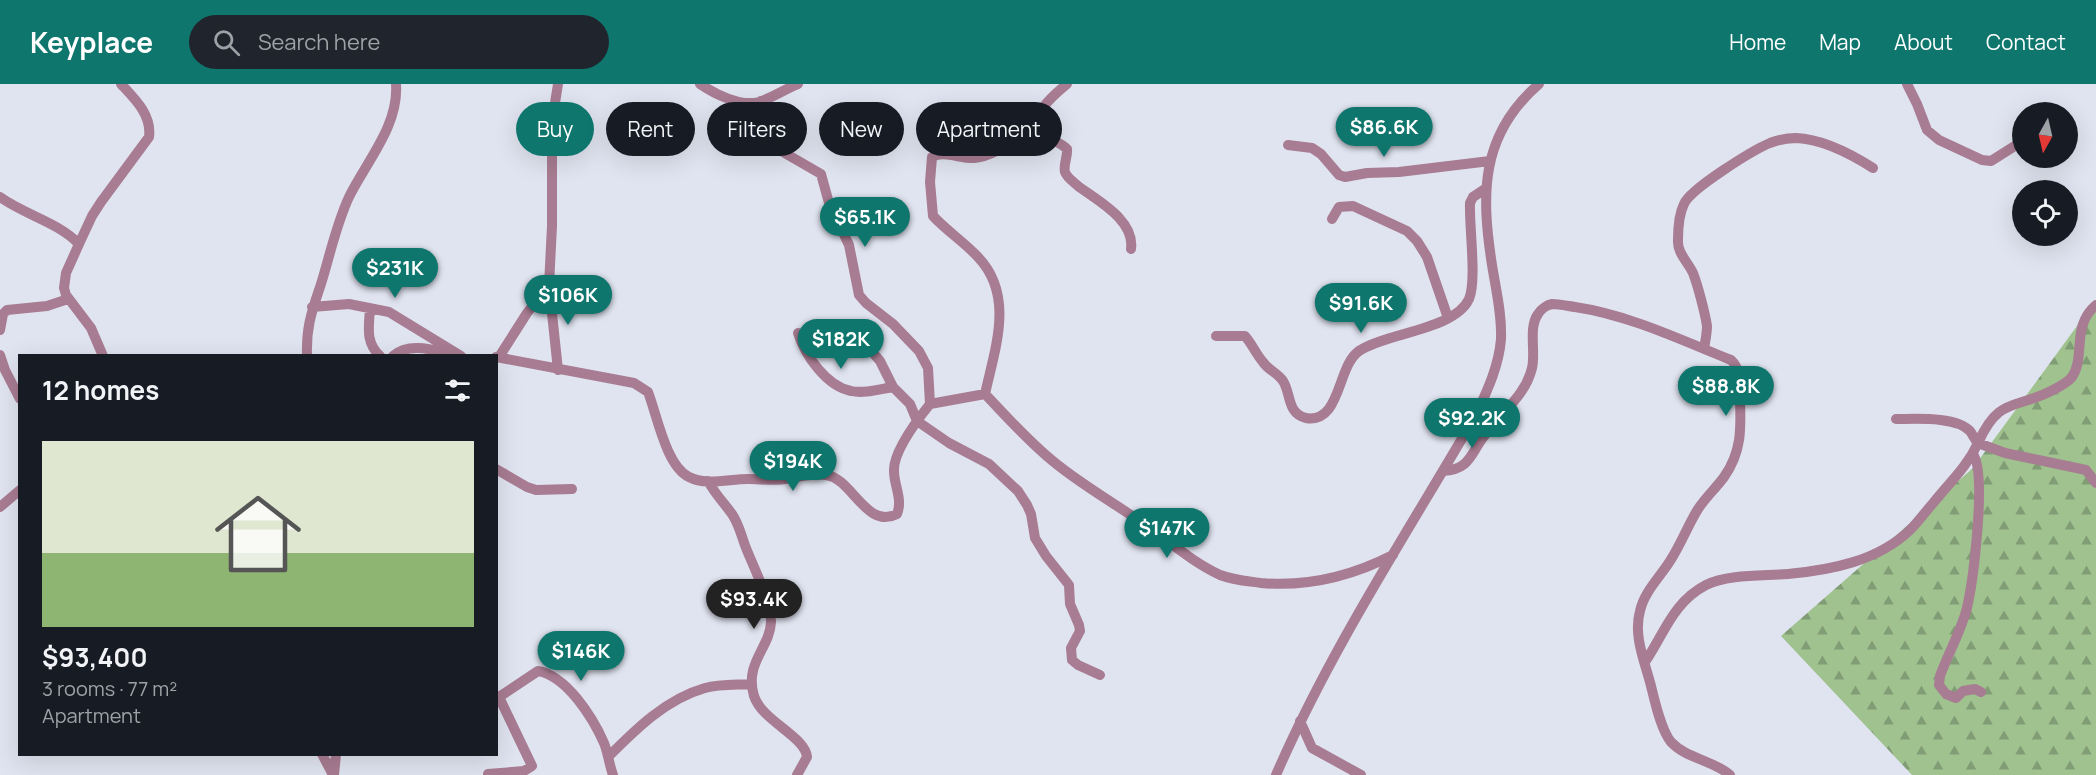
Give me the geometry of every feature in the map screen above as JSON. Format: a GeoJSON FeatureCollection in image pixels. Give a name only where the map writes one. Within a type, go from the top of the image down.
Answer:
{"type":"FeatureCollection","features":[{"type":"Feature","properties":{"kind":"street"},"geometry":{"type":"LineString","coordinates":[[102,354],[91,328],[68,299],[64,279],[97,209],[149,137],[150,129],[144,113],[121,84]]}},
{"type":"Feature","properties":{"kind":"street"},"geometry":{"type":"LineString","coordinates":[[307,354],[306,338],[312,307],[321,285],[333,237],[346,205],[385,131],[394,102],[396,84]]}},
{"type":"Feature","properties":{"kind":"street"},"geometry":{"type":"LineString","coordinates":[[558,84],[552,123],[552,226],[549,285],[558,369]]}},
{"type":"Feature","properties":{"kind":"street"},"geometry":{"type":"LineString","coordinates":[[700,84],[719,95],[746,102]]}},
{"type":"Feature","properties":{"kind":"street"},"geometry":{"type":"LineString","coordinates":[[761,102],[798,84]]}},
{"type":"Feature","properties":{"kind":"street"},"geometry":{"type":"LineString","coordinates":[[1047,102],[1067,84]]}},
{"type":"Feature","properties":{"kind":"street"},"geometry":{"type":"LineString","coordinates":[[1276,775],[1300,720],[1368,597],[1477,413],[1488,388],[1497,363],[1501,340],[1501,319],[1489,242],[1485,189],[1490,161],[1512,112],[1539,84]]}},
{"type":"Feature","properties":{"kind":"street"},"geometry":{"type":"LineString","coordinates":[[1907,84],[1927,130],[1939,140],[1982,160],[1991,161],[2012,148]]}},
{"type":"Feature","properties":{"kind":"street"},"geometry":{"type":"LineString","coordinates":[[1704,349],[1707,329],[1705,317],[1692,271],[1678,249],[1677,242],[1681,213],[1688,198],[1701,185],[1757,150],[1779,140],[1796,138],[1814,141],[1854,156],[1873,168]]}},
{"type":"Feature","properties":{"kind":"street"},"geometry":{"type":"LineString","coordinates":[[1288,145],[1312,148],[1321,154],[1339,175],[1345,177],[1490,161]]}},
{"type":"Feature","properties":{"kind":"street"},"geometry":{"type":"LineString","coordinates":[[1062,146],[1067,149],[1065,173],[1116,215],[1131,235],[1131,249]]}},
{"type":"Feature","properties":{"kind":"street"},"geometry":{"type":"LineString","coordinates":[[790,156],[820,174],[829,203],[849,245],[859,295],[893,324],[919,351],[928,368],[930,404]]}},
{"type":"Feature","properties":{"kind":"street"},"geometry":{"type":"LineString","coordinates":[[936,156],[933,158],[930,182],[933,216],[980,259],[988,272],[1000,303],[998,330],[985,394]]}},
{"type":"Feature","properties":{"kind":"street"},"geometry":{"type":"LineString","coordinates":[[956,156],[973,158],[982,156]]}},
{"type":"Feature","properties":{"kind":"street"},"geometry":{"type":"LineString","coordinates":[[1216,336],[1245,336],[1264,364],[1283,381],[1293,408],[1303,417],[1322,416],[1330,408],[1350,361],[1358,352],[1379,342],[1428,327],[1448,318],[1461,309],[1468,300],[1472,280],[1470,203],[1473,197],[1485,189]]}},
{"type":"Feature","properties":{"kind":"street"},"geometry":{"type":"LineString","coordinates":[[0,197],[53,225],[80,244]]}},
{"type":"Feature","properties":{"kind":"street"},"geometry":{"type":"LineString","coordinates":[[1332,219],[1339,207],[1353,206],[1379,216],[1407,231],[1427,257],[1448,318]]}},
{"type":"Feature","properties":{"kind":"street"},"geometry":{"type":"LineString","coordinates":[[549,285],[498,357],[634,383],[643,387],[648,392],[670,455],[688,477],[708,481],[767,481],[825,475],[835,477],[873,513],[880,516],[892,516],[897,514],[899,505],[894,474],[895,464],[917,421],[930,404],[985,394]]}},
{"type":"Feature","properties":{"kind":"street"},"geometry":{"type":"LineString","coordinates":[[0,330],[3,314],[7,310],[47,306],[68,299]]}},
{"type":"Feature","properties":{"kind":"street"},"geometry":{"type":"LineString","coordinates":[[312,307],[349,304],[382,309],[398,316],[457,354]]}},
{"type":"Feature","properties":{"kind":"street"},"geometry":{"type":"LineString","coordinates":[[1443,471],[1455,471],[1465,465],[1486,433],[1521,393],[1532,368],[1533,327],[1536,316],[1545,307],[1553,304],[1595,310],[1731,360],[1738,370],[1740,442],[1733,463],[1698,509],[1670,561],[1647,593],[1640,610],[1638,625],[1639,645],[1665,730],[1671,741],[1683,751],[1722,768],[1730,775]]}},
{"type":"Feature","properties":{"kind":"street"},"geometry":{"type":"LineString","coordinates":[[1645,662],[1668,621],[1690,597],[1707,584],[1722,579],[1819,571],[1861,560],[1890,547],[1921,519],[1962,470],[1992,419],[2000,411],[2011,405],[2046,394],[2072,377],[2080,331],[2086,317],[2096,304]]}},
{"type":"Feature","properties":{"kind":"street"},"geometry":{"type":"LineString","coordinates":[[370,308],[369,341],[378,354]]}},
{"type":"Feature","properties":{"kind":"street"},"geometry":{"type":"LineString","coordinates":[[798,333],[808,357],[830,380],[843,388],[853,391],[893,387]]}},
{"type":"Feature","properties":{"kind":"street"},"geometry":{"type":"LineString","coordinates":[[868,347],[880,361],[893,387],[910,404],[917,421],[988,464],[1018,491],[1031,514],[1035,538],[1069,585],[1070,604],[1080,631],[1071,648],[1072,660],[1100,675]]}},
{"type":"Feature","properties":{"kind":"street"},"geometry":{"type":"LineString","coordinates":[[395,354],[409,348],[450,354]]}},
{"type":"Feature","properties":{"kind":"street"},"geometry":{"type":"LineString","coordinates":[[0,355],[18,395]]}},
{"type":"Feature","properties":{"kind":"street"},"geometry":{"type":"LineString","coordinates":[[985,394],[1052,460],[1086,487],[1144,524],[1189,557],[1221,575],[1271,584],[1313,583],[1370,567],[1394,554]]}},
{"type":"Feature","properties":{"kind":"street"},"geometry":{"type":"LineString","coordinates":[[1896,418],[1949,422],[1963,426],[1970,432],[1975,448],[1978,490],[1977,546],[1966,610],[1940,676],[1939,685],[1946,694],[1956,698],[1963,691],[1974,689],[1981,692]]}},
{"type":"Feature","properties":{"kind":"street"},"geometry":{"type":"LineString","coordinates":[[1975,448],[1983,444],[2005,453],[2086,470],[2096,483]]}},
{"type":"Feature","properties":{"kind":"street"},"geometry":{"type":"LineString","coordinates":[[498,470],[536,490],[572,489]]}},
{"type":"Feature","properties":{"kind":"street"},"geometry":{"type":"LineString","coordinates":[[708,481],[734,517],[759,579],[771,625],[753,670],[751,684],[759,707],[804,748],[807,757],[797,775]]}},
{"type":"Feature","properties":{"kind":"street"},"geometry":{"type":"LineString","coordinates":[[0,507],[18,492]]}},
{"type":"Feature","properties":{"kind":"street"},"geometry":{"type":"LineString","coordinates":[[488,774],[524,771],[531,768],[532,764],[498,697],[536,672],[543,672],[564,685],[590,716],[604,743],[613,775]]}},
{"type":"Feature","properties":{"kind":"street"},"geometry":{"type":"LineString","coordinates":[[608,757],[648,718],[673,703],[705,688],[751,684]]}},
{"type":"Feature","properties":{"kind":"street"},"geometry":{"type":"LineString","coordinates":[[1300,720],[1312,748],[1361,775]]}},
{"type":"Feature","properties":{"kind":"street"},"geometry":{"type":"LineString","coordinates":[[323,756],[333,775]]}},
{"type":"Feature","properties":{"kind":"street"},"geometry":{"type":"LineString","coordinates":[[333,775],[336,756]]}},
{"type":"Feature","properties":{"kind":"green space"},"geometry":{"type":"Polygon","coordinates":[[[2096,300],[2096,775],[1912,775],[1781,636],[1973,468],[2096,300]]]}}]}
